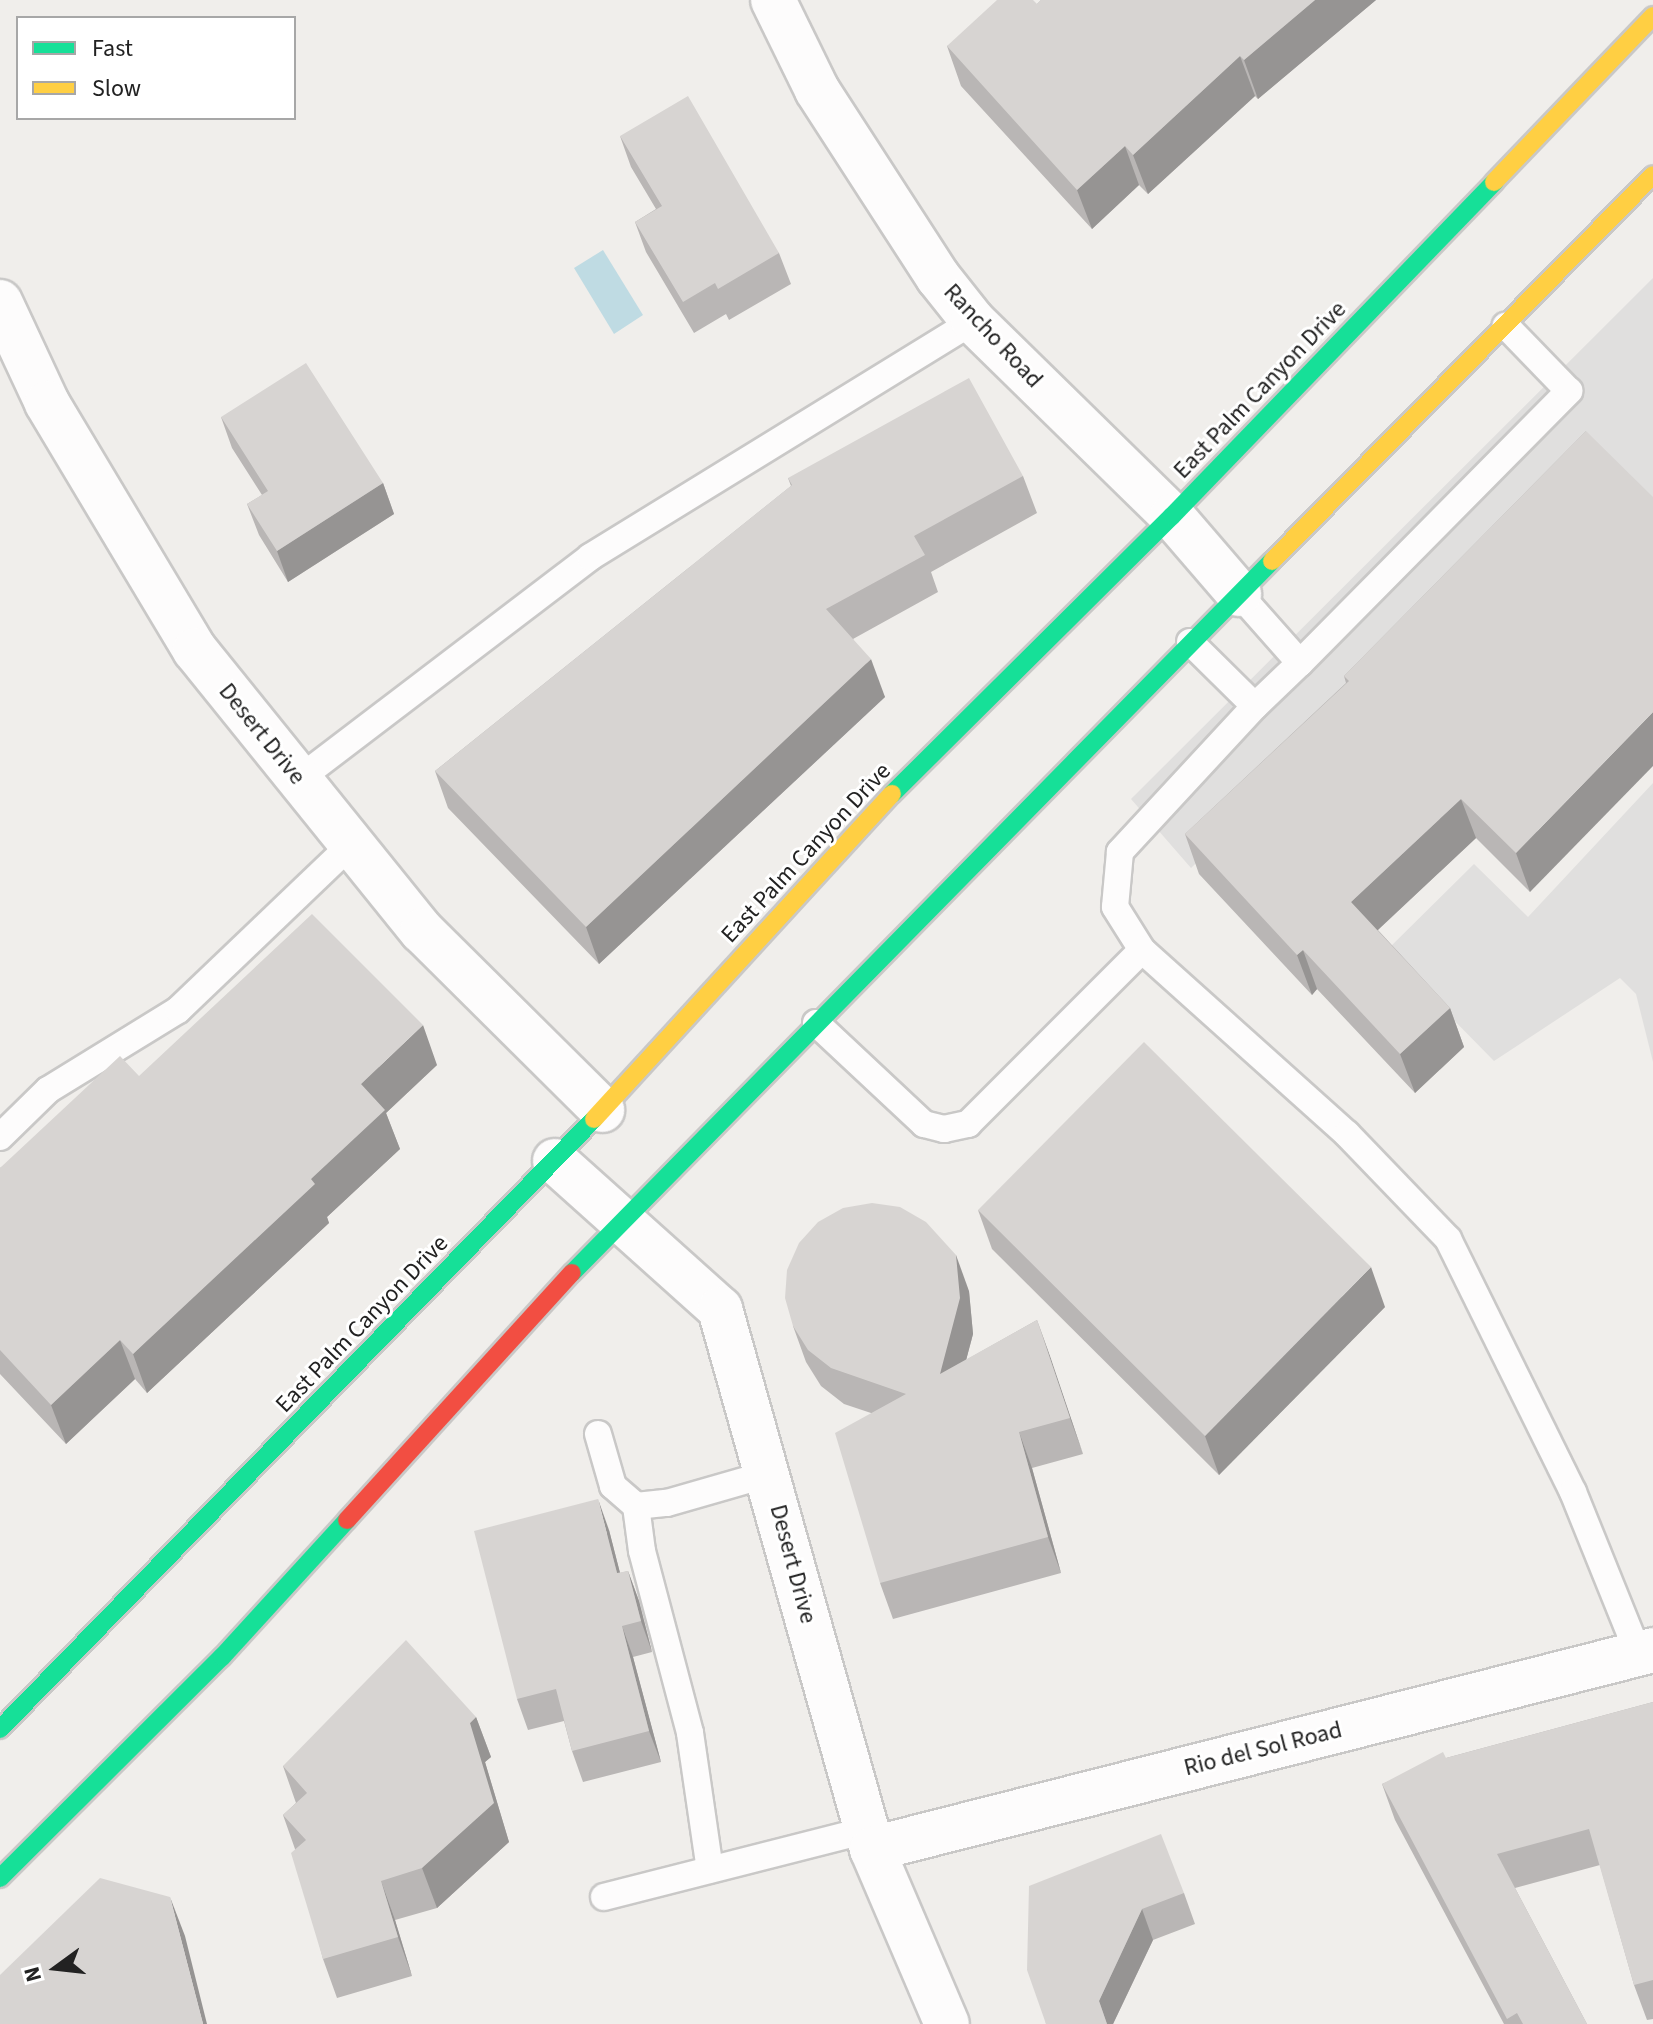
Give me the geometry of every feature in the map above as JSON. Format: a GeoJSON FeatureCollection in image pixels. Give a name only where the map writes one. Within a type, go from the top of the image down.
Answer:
{"type":"FeatureCollection","features":[{"type":"Feature","properties":{"kind":"main road","name":"East Palm Canyon Drive"},"geometry":{"type":"LineString","coordinates":[[0,1729],[555,1161],[950,731],[1172,516],[1653,16]]}},
{"type":"Feature","properties":{"kind":"main road"},"geometry":{"type":"LineString","coordinates":[[0,1878],[222,1657],[620,1221],[1653,175]]}},
{"type":"Feature","properties":{"kind":"street","name":"Rancho Road"},"geometry":{"type":"LineString","coordinates":[[773,0],[817,90],[895,205],[914,243],[973,321],[1172,516],[1239,594]]}},
{"type":"Feature","properties":{"kind":"street","name":"Desert Drive"},"geometry":{"type":"LineString","coordinates":[[0,302],[47,403],[195,650],[422,931],[602,1110]]}},
{"type":"Feature","properties":{"kind":"street","name":"Desert Drive"},"geometry":{"type":"LineString","coordinates":[[555,1161],[720,1309],[870,1840],[947,2024]]}},
{"type":"Feature","properties":{"kind":"street","name":"Rio del Sol Road"},"geometry":{"type":"LineString","coordinates":[[870,1840],[1645,1652]]}},
{"type":"Feature","properties":{"kind":"lane"},"geometry":{"type":"LineString","coordinates":[[299,779],[590,557],[973,321]]}},
{"type":"Feature","properties":{"kind":"lane"},"geometry":{"type":"LineString","coordinates":[[1506,326],[1569,391],[1255,706],[1120,852],[1115,907],[1142,950],[1347,1134],[1448,1239],[1573,1492],[1645,1652]]}},
{"type":"Feature","properties":{"kind":"lane"},"geometry":{"type":"LineString","coordinates":[[1239,594],[1300,663]]}},
{"type":"Feature","properties":{"kind":"lane"},"geometry":{"type":"LineString","coordinates":[[1190,642],[1255,706]]}},
{"type":"Feature","properties":{"kind":"lane"},"geometry":{"type":"LineString","coordinates":[[0,1137],[48,1090],[178,1010],[352,844]]}},
{"type":"Feature","properties":{"kind":"lane"},"geometry":{"type":"LineString","coordinates":[[816,1023],[924,1124],[944,1129],[968,1124],[1142,950]]}},
{"type":"Feature","properties":{"kind":"lane"},"geometry":{"type":"LineString","coordinates":[[598,1434],[613,1486],[636,1506],[642,1551],[690,1733],[710,1870]]}},
{"type":"Feature","properties":{"kind":"lane"},"geometry":{"type":"LineString","coordinates":[[636,1506],[667,1503],[768,1474]]}},
{"type":"Feature","properties":{"kind":"lane"},"geometry":{"type":"LineString","coordinates":[[604,1897],[710,1870],[870,1840]]}},
{"type":"Feature","properties":{"kind":"shaded area"},"geometry":{"type":"Polygon","coordinates":[[[1653,278],[1653,519],[1600,471],[1191,868],[1131,799],[1653,278]]]}},
{"type":"Feature","properties":{"kind":"shaded area"},"geometry":{"type":"Polygon","coordinates":[[[1653,783],[1653,1062],[1636,994],[1620,978],[1494,1061],[1386,951],[1474,864],[1528,917],[1653,783]]]}},
{"type":"Feature","properties":{"kind":"water"},"geometry":{"type":"Polygon","coordinates":[[[603,250],[643,315],[614,334],[574,268],[603,250]]]}},
{"type":"Feature","properties":{"kind":"building"},"geometry":{"type":"Polygon","coordinates":[[[997,0],[1033,0],[1037,4],[1041,0],[1315,0],[1244,60],[1240,56],[1133,155],[1125,146],[1077,190],[947,46],[997,0]]]}},
{"type":"Feature","properties":{"kind":"building"},"geometry":{"type":"Polygon","coordinates":[[[688,96],[779,253],[718,289],[715,283],[683,302],[635,222],[662,206],[620,136],[688,96]]]}},
{"type":"Feature","properties":{"kind":"building"},"geometry":{"type":"Polygon","coordinates":[[[306,363],[383,483],[277,551],[247,504],[268,491],[221,417],[306,363]]]}},
{"type":"Feature","properties":{"kind":"building"},"geometry":{"type":"Polygon","coordinates":[[[969,378],[1023,476],[914,536],[925,555],[826,609],[871,659],[586,927],[435,771],[792,485],[788,478],[969,378]]]}},
{"type":"Feature","properties":{"kind":"building"},"geometry":{"type":"Polygon","coordinates":[[[1586,431],[1653,497],[1653,712],[1516,853],[1461,799],[1351,902],[1450,1008],[1400,1054],[1303,950],[1297,955],[1185,834],[1349,681],[1344,676],[1586,431]]]}},
{"type":"Feature","properties":{"kind":"building"},"geometry":{"type":"Polygon","coordinates":[[[312,914],[423,1025],[361,1084],[385,1110],[311,1179],[315,1184],[133,1354],[120,1340],[51,1405],[0,1350],[0,1168],[120,1056],[139,1076],[312,914]]]}},
{"type":"Feature","properties":{"kind":"building"},"geometry":{"type":"Polygon","coordinates":[[[1144,1042],[1371,1267],[1205,1436],[978,1210],[1144,1042]]]}},
{"type":"Feature","properties":{"kind":"building"},"geometry":{"type":"Polygon","coordinates":[[[872,1203],[900,1207],[926,1222],[956,1255],[960,1298],[940,1374],[1037,1320],[1070,1418],[1019,1432],[1048,1537],[880,1583],[835,1433],[906,1394],[831,1368],[808,1350],[793,1326],[785,1298],[787,1270],[799,1243],[818,1222],[843,1208],[872,1203]]]}},
{"type":"Feature","properties":{"kind":"building"},"geometry":{"type":"Polygon","coordinates":[[[598,1499],[617,1573],[628,1571],[641,1621],[622,1626],[649,1731],[572,1751],[556,1689],[517,1699],[474,1531],[598,1499]]]}},
{"type":"Feature","properties":{"kind":"building"},"geometry":{"type":"Polygon","coordinates":[[[406,1640],[476,1717],[470,1723],[494,1803],[422,1868],[381,1881],[398,1937],[323,1959],[291,1853],[306,1840],[283,1815],[307,1793],[283,1766],[406,1640]]]}},
{"type":"Feature","properties":{"kind":"building"},"geometry":{"type":"Polygon","coordinates":[[[1653,1702],[1653,1980],[1634,1985],[1589,1829],[1497,1854],[1587,2024],[1523,2024],[1517,2013],[1507,2019],[1382,1784],[1443,1752],[1446,1758],[1653,1702]]]}},
{"type":"Feature","properties":{"kind":"building"},"geometry":{"type":"Polygon","coordinates":[[[1161,1834],[1184,1893],[1142,1909],[1099,2001],[1107,2024],[1046,2024],[1027,1970],[1029,1886],[1161,1834]]]}},
{"type":"Feature","properties":{"kind":"building"},"geometry":{"type":"Polygon","coordinates":[[[100,1878],[170,1897],[203,2024],[0,2024],[0,1975],[100,1878]]]}},
{"type":"Feature","properties":{"kind":"traffic: fast"},"geometry":{"type":"LineString","coordinates":[[892,794],[1172,516],[1494,182]]}},
{"type":"Feature","properties":{"kind":"traffic: fast"},"geometry":{"type":"LineString","coordinates":[[572,1273],[1272,561]]}},
{"type":"Feature","properties":{"kind":"traffic: fast"},"geometry":{"type":"LineString","coordinates":[[0,1729],[594,1119]]}},
{"type":"Feature","properties":{"kind":"traffic: fast"},"geometry":{"type":"LineString","coordinates":[[0,1878],[222,1657],[347,1520]]}},
{"type":"Feature","properties":{"kind":"traffic: slow"},"geometry":{"type":"LineString","coordinates":[[1494,182],[1653,16]]}},
{"type":"Feature","properties":{"kind":"traffic: slow"},"geometry":{"type":"LineString","coordinates":[[1272,561],[1653,175]]}},
{"type":"Feature","properties":{"kind":"traffic: slow"},"geometry":{"type":"LineString","coordinates":[[594,1119],[892,794]]}},
{"type":"Feature","properties":{"kind":"traffic: jam"},"geometry":{"type":"LineString","coordinates":[[347,1520],[572,1273]]}}]}
